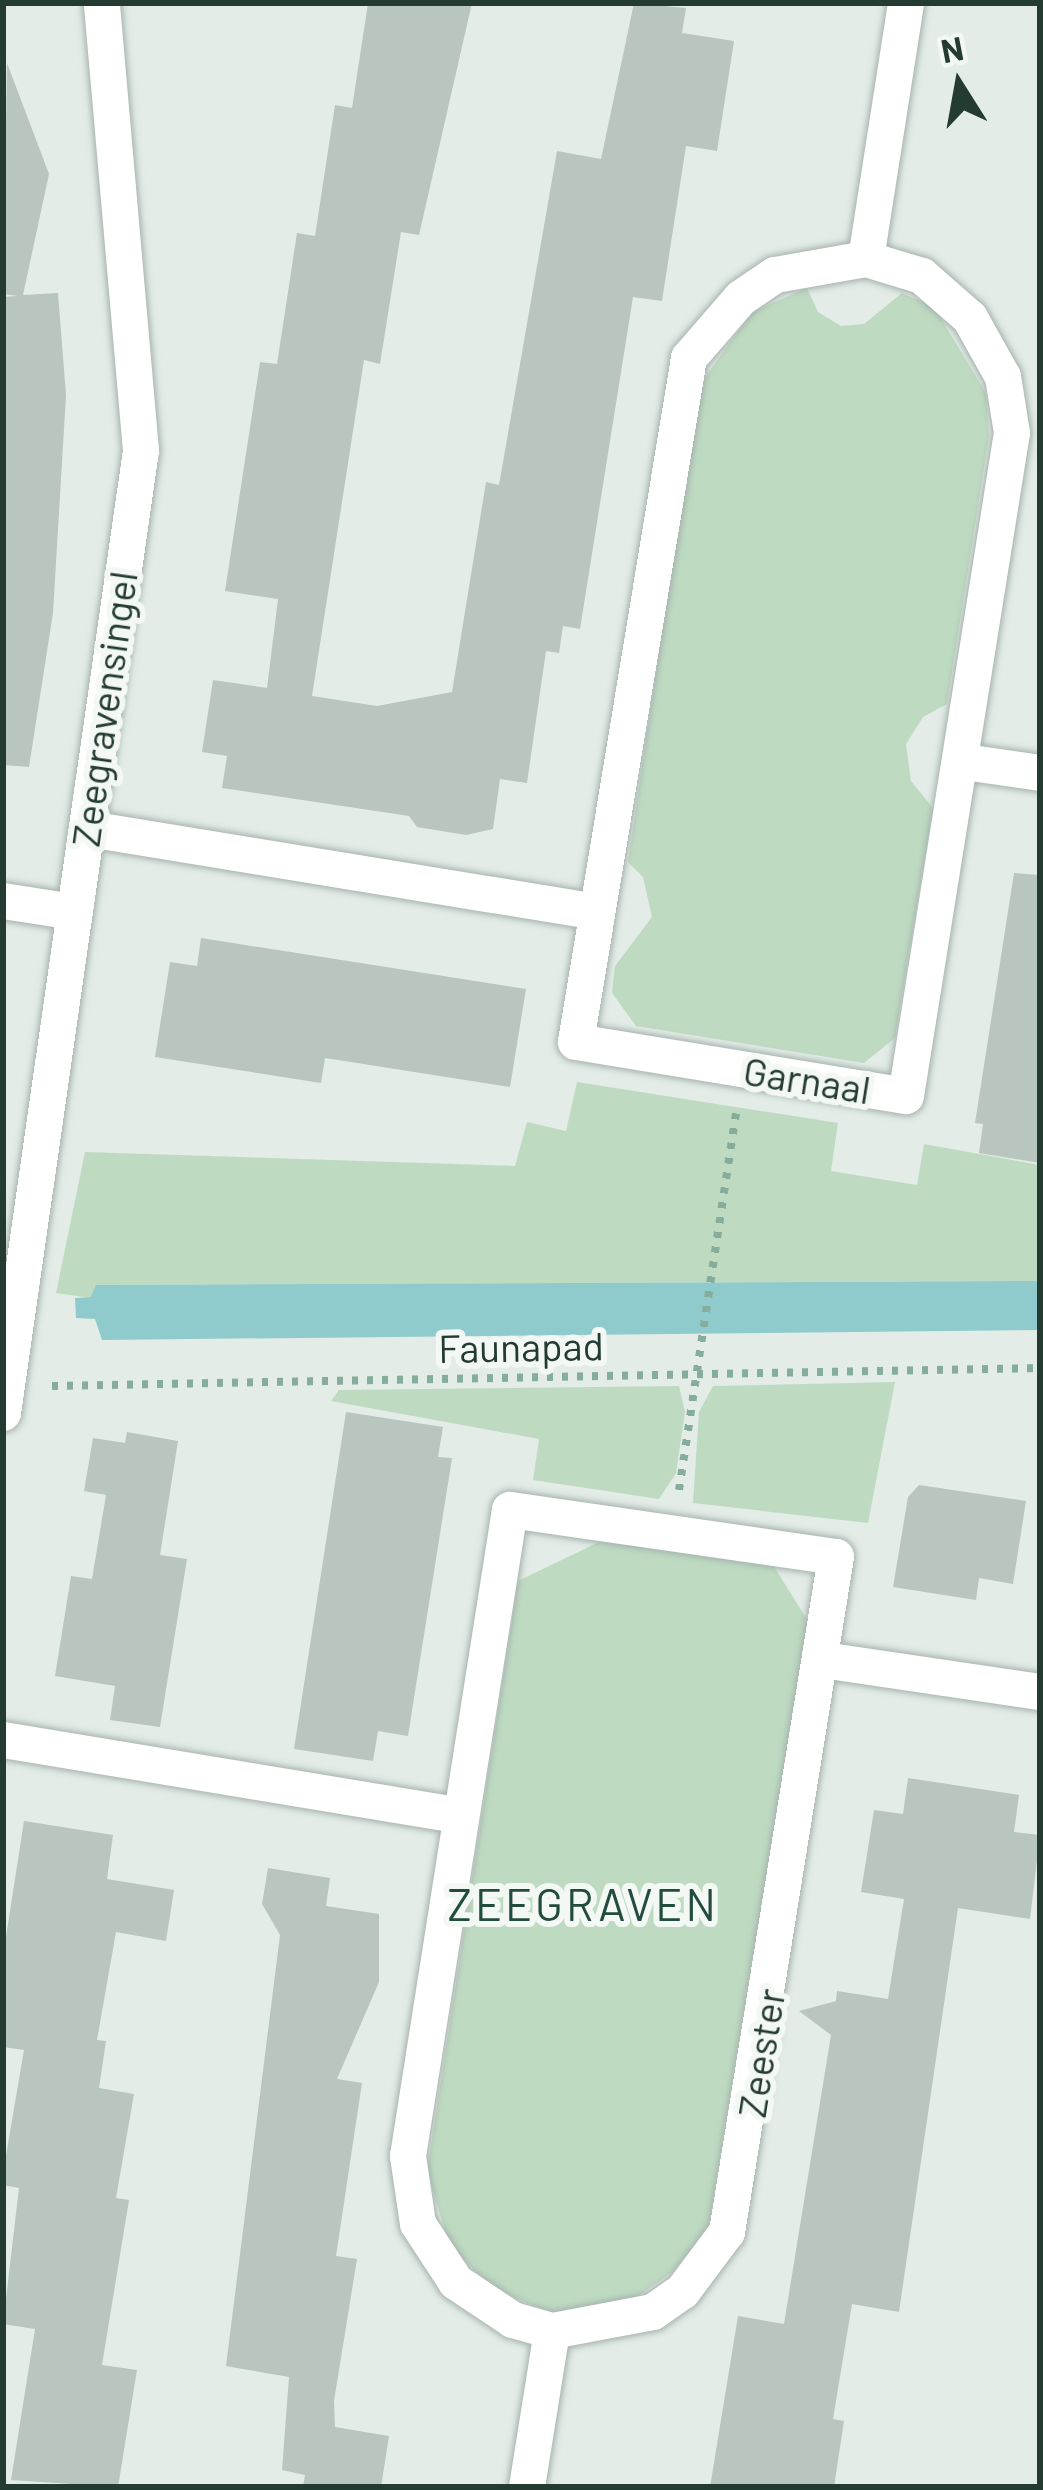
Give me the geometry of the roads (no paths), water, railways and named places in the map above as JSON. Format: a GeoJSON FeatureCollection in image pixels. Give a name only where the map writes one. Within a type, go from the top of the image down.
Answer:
{"type":"FeatureCollection","features":[{"type":"Feature","properties":{"kind":"street","name":"Zeegravensingel"},"geometry":{"type":"LineString","coordinates":[[5,1400],[141,451],[102,3]]}},
{"type":"Feature","properties":{"kind":"street"},"geometry":{"type":"LineString","coordinates":[[866,259],[906,3]]}},
{"type":"Feature","properties":{"kind":"street","name":"Garnaal"},"geometry":{"type":"LineString","coordinates":[[866,259],[922,276],[958,305],[991,345],[1011,404],[964,762],[906,1096],[576,1042],[591,911],[689,358],[708,329],[775,275],[866,259]]}},
{"type":"Feature","properties":{"kind":"street"},"geometry":{"type":"LineString","coordinates":[[964,762],[1040,773]]}},
{"type":"Feature","properties":{"kind":"street"},"geometry":{"type":"LineString","coordinates":[[89,829],[591,911]]}},
{"type":"Feature","properties":{"kind":"street"},"geometry":{"type":"LineString","coordinates":[[3,902],[74,912]]}},
{"type":"Feature","properties":{"kind":"street","name":"Zeester"},"geometry":{"type":"LineString","coordinates":[[510,1510],[836,1557],[823,1660],[727,2232],[696,2278],[653,2312],[552,2331],[513,2320],[456,2282],[410,2191],[460,1816],[510,1510]]}},
{"type":"Feature","properties":{"kind":"street"},"geometry":{"type":"LineString","coordinates":[[823,1660],[1040,1692]]}},
{"type":"Feature","properties":{"kind":"street"},"geometry":{"type":"LineString","coordinates":[[3,1740],[460,1816]]}},
{"type":"Feature","properties":{"kind":"street"},"geometry":{"type":"LineString","coordinates":[[527,2487],[552,2331]]}},
{"type":"Feature","properties":{"kind":"water"},"geometry":{"type":"Polygon","coordinates":[[[1040,1281],[1040,1330],[102,1340],[95,1319],[76,1318],[75,1298],[91,1297],[96,1285],[1040,1281]]]}},
{"type":"Feature","properties":{"kind":"district","name":"ZEEGRAVEN"},"geometry":{"type":"Point","coordinates":[583,1904]}}]}
